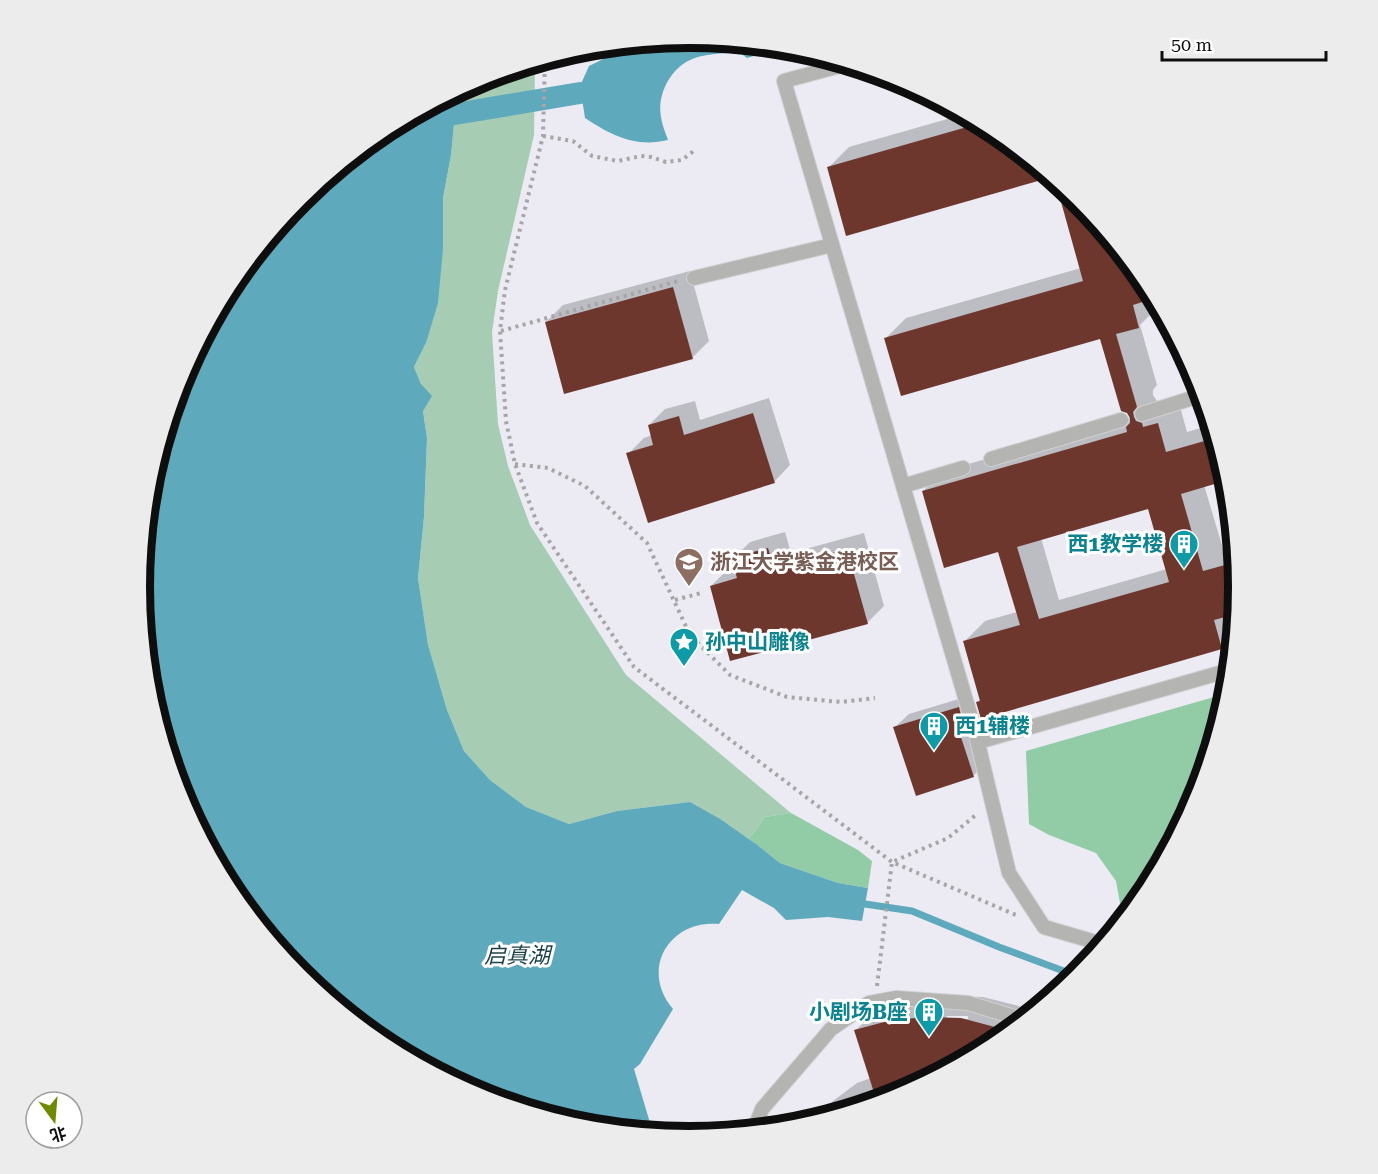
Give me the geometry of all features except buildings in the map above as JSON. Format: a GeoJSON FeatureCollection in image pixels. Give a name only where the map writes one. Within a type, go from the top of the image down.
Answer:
{"type":"FeatureCollection","features":[{"type":"Feature","properties":{"kind":"lane"},"geometry":{"type":"LineString","coordinates":[[834,68],[784,81],[978,742],[1009,873],[1044,927],[1094,942]]}},
{"type":"Feature","properties":{"kind":"lane"},"geometry":{"type":"LineString","coordinates":[[694,278],[832,245]]}},
{"type":"Feature","properties":{"kind":"lane"},"geometry":{"type":"LineString","coordinates":[[1142,414],[1193,398]]}},
{"type":"Feature","properties":{"kind":"lane"},"geometry":{"type":"LineString","coordinates":[[991,459],[1121,420]]}},
{"type":"Feature","properties":{"kind":"lane"},"geometry":{"type":"LineString","coordinates":[[903,486],[963,468]]}},
{"type":"Feature","properties":{"kind":"lane"},"geometry":{"type":"LineString","coordinates":[[978,742],[1221,673]]}},
{"type":"Feature","properties":{"kind":"lane"},"geometry":{"type":"LineString","coordinates":[[757,1121],[762,1109],[831,1029],[869,1003],[896,998],[968,1003],[1014,1017]]}},
{"type":"Feature","properties":{"kind":"path"},"geometry":{"type":"LineString","coordinates":[[545,67],[543,136],[505,290],[500,331],[506,421],[515,464],[537,523],[634,667],[891,862],[1044,927]]}},
{"type":"Feature","properties":{"kind":"path"},"geometry":{"type":"LineString","coordinates":[[543,136],[573,141],[592,156],[618,160],[642,156],[666,162],[682,160],[695,150]]}},
{"type":"Feature","properties":{"kind":"path"},"geometry":{"type":"LineString","coordinates":[[500,331],[659,285],[694,278]]}},
{"type":"Feature","properties":{"kind":"path"},"geometry":{"type":"LineString","coordinates":[[515,464],[548,468],[585,486],[647,543],[690,635],[730,675],[787,697],[841,702],[875,698]]}},
{"type":"Feature","properties":{"kind":"path"},"geometry":{"type":"LineString","coordinates":[[675,600],[701,593]]}},
{"type":"Feature","properties":{"kind":"path"},"geometry":{"type":"LineString","coordinates":[[891,862],[948,838],[969,822],[992,799]]}},
{"type":"Feature","properties":{"kind":"path"},"geometry":{"type":"LineString","coordinates":[[875,1002],[891,862]]}},
{"type":"Feature","properties":{"kind":"shaded area","name":"浙江大学紫金港校区"},"geometry":{"type":"Polygon","coordinates":[[[654,49],[724,49],[759,53],[829,66],[862,77],[895,89],[958,120],[1017,159],[1044,182],[1070,206],[1117,259],[1156,318],[1172,349],[1187,381],[1210,447],[1218,482],[1227,552],[1227,622],[1223,657],[1210,727],[1199,760],[1187,793],[1156,857],[1117,915],[1094,942],[1070,968],[1017,1015],[958,1054],[927,1070],[895,1085],[829,1108],[794,1116],[724,1125],[654,1125],[619,1121],[549,1108],[516,1097],[483,1085],[419,1054],[361,1015],[334,992],[308,968],[261,915],[222,856],[206,825],[191,793],[168,727],[160,692],[151,622],[151,552],[155,517],[168,447],[179,414],[191,381],[222,317],[261,259],[284,232],[308,206],[361,159],[420,120],[451,104],[483,89],[549,66],[584,58],[654,49]]]}},
{"type":"Feature","properties":{"kind":"green space"},"geometry":{"type":"Polygon","coordinates":[[[535,71],[534,135],[498,291],[492,332],[498,424],[508,466],[530,525],[626,675],[791,813],[765,817],[749,839],[690,802],[617,811],[569,824],[526,807],[490,780],[464,751],[447,710],[428,646],[418,578],[424,517],[427,438],[421,384],[414,367],[426,343],[443,249],[443,198],[451,155],[454,102],[483,89],[535,71]]]}},
{"type":"Feature","properties":{"kind":"green space"},"geometry":{"type":"Polygon","coordinates":[[[1217,696],[1210,727],[1187,793],[1156,857],[1121,909],[1116,881],[1096,853],[1049,835],[1029,824],[1026,751],[1217,696]]]}},
{"type":"Feature","properties":{"kind":"green space"},"geometry":{"type":"Polygon","coordinates":[[[791,813],[858,850],[872,861],[868,888],[838,883],[780,863],[749,839],[765,817],[791,813]]]}},
{"type":"Feature","properties":{"kind":"water"},"geometry":{"type":"Polygon","coordinates":[[[654,49],[724,49],[763,54],[747,58],[739,52],[706,55],[681,65],[666,85],[661,101],[661,120],[668,140],[656,142],[634,141],[614,135],[585,118],[580,86],[589,66],[614,54],[654,49]]]}},
{"type":"Feature","properties":{"kind":"water","name":"启真湖"},"geometry":{"type":"Polygon","coordinates":[[[454,102],[451,155],[443,198],[443,249],[438,303],[426,343],[414,367],[421,384],[432,396],[423,411],[427,438],[424,517],[418,578],[428,645],[447,710],[464,751],[490,780],[526,807],[569,824],[617,811],[690,802],[720,819],[780,863],[838,883],[868,888],[862,921],[828,917],[786,920],[774,908],[742,890],[719,924],[702,925],[686,930],[674,938],[665,950],[660,963],[659,978],[663,994],[673,1009],[640,1064],[634,1069],[651,1125],[584,1116],[549,1108],[483,1085],[419,1054],[361,1015],[308,968],[284,942],[261,915],[222,856],[191,793],[168,727],[160,692],[151,622],[150,587],[155,517],[168,447],[191,381],[206,349],[222,317],[261,259],[308,206],[361,159],[420,120],[454,102]]]}},
{"type":"Feature","properties":{"kind":"waterway"},"geometry":{"type":"LineString","coordinates":[[455,114],[580,93]]}},
{"type":"Feature","properties":{"kind":"waterway"},"geometry":{"type":"LineString","coordinates":[[865,904],[912,911],[1066,972]]}},
{"type":"Feature","properties":{"kind":"place","name":"西1教学楼"},"geometry":{"type":"Point","coordinates":[1184,570]}},
{"type":"Feature","properties":{"kind":"place","name":"浙江大学紫金港校区"},"geometry":{"type":"Point","coordinates":[689,588]}},
{"type":"Feature","properties":{"kind":"place","name":"孙中山雕像"},"geometry":{"type":"Point","coordinates":[684,668]}},
{"type":"Feature","properties":{"kind":"place","name":"西1辅楼"},"geometry":{"type":"Point","coordinates":[934,752]}},
{"type":"Feature","properties":{"kind":"place","name":"小剧场B座"},"geometry":{"type":"Point","coordinates":[929,1038]}}]}
